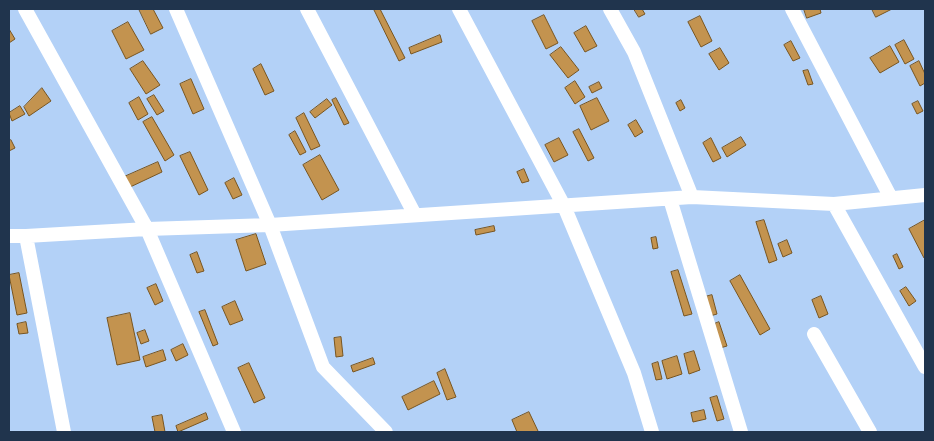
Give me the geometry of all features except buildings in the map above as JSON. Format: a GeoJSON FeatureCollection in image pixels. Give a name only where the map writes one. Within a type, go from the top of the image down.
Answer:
{"type":"FeatureCollection","features":[{"type":"Feature","properties":{"kind":"street"},"geometry":{"type":"LineString","coordinates":[[25,9],[147,229],[234,432]]}},
{"type":"Feature","properties":{"kind":"street"},"geometry":{"type":"LineString","coordinates":[[176,9],[270,225],[323,367],[386,432]]}},
{"type":"Feature","properties":{"kind":"street"},"geometry":{"type":"LineString","coordinates":[[307,9],[415,215]]}},
{"type":"Feature","properties":{"kind":"street"},"geometry":{"type":"LineString","coordinates":[[459,9],[564,206],[634,373],[652,432]]}},
{"type":"Feature","properties":{"kind":"street"},"geometry":{"type":"LineString","coordinates":[[610,9],[634,52],[692,197]]}},
{"type":"Feature","properties":{"kind":"street"},"geometry":{"type":"LineString","coordinates":[[792,9],[891,198]]}},
{"type":"Feature","properties":{"kind":"street"},"geometry":{"type":"LineString","coordinates":[[9,236],[270,225],[692,197],[834,204],[925,195]]}},
{"type":"Feature","properties":{"kind":"street"},"geometry":{"type":"LineString","coordinates":[[670,199],[742,432]]}},
{"type":"Feature","properties":{"kind":"street"},"geometry":{"type":"LineString","coordinates":[[834,204],[925,367]]}},
{"type":"Feature","properties":{"kind":"street"},"geometry":{"type":"LineString","coordinates":[[26,236],[64,432]]}},
{"type":"Feature","properties":{"kind":"street"},"geometry":{"type":"LineString","coordinates":[[814,334],[870,432]]}}]}
